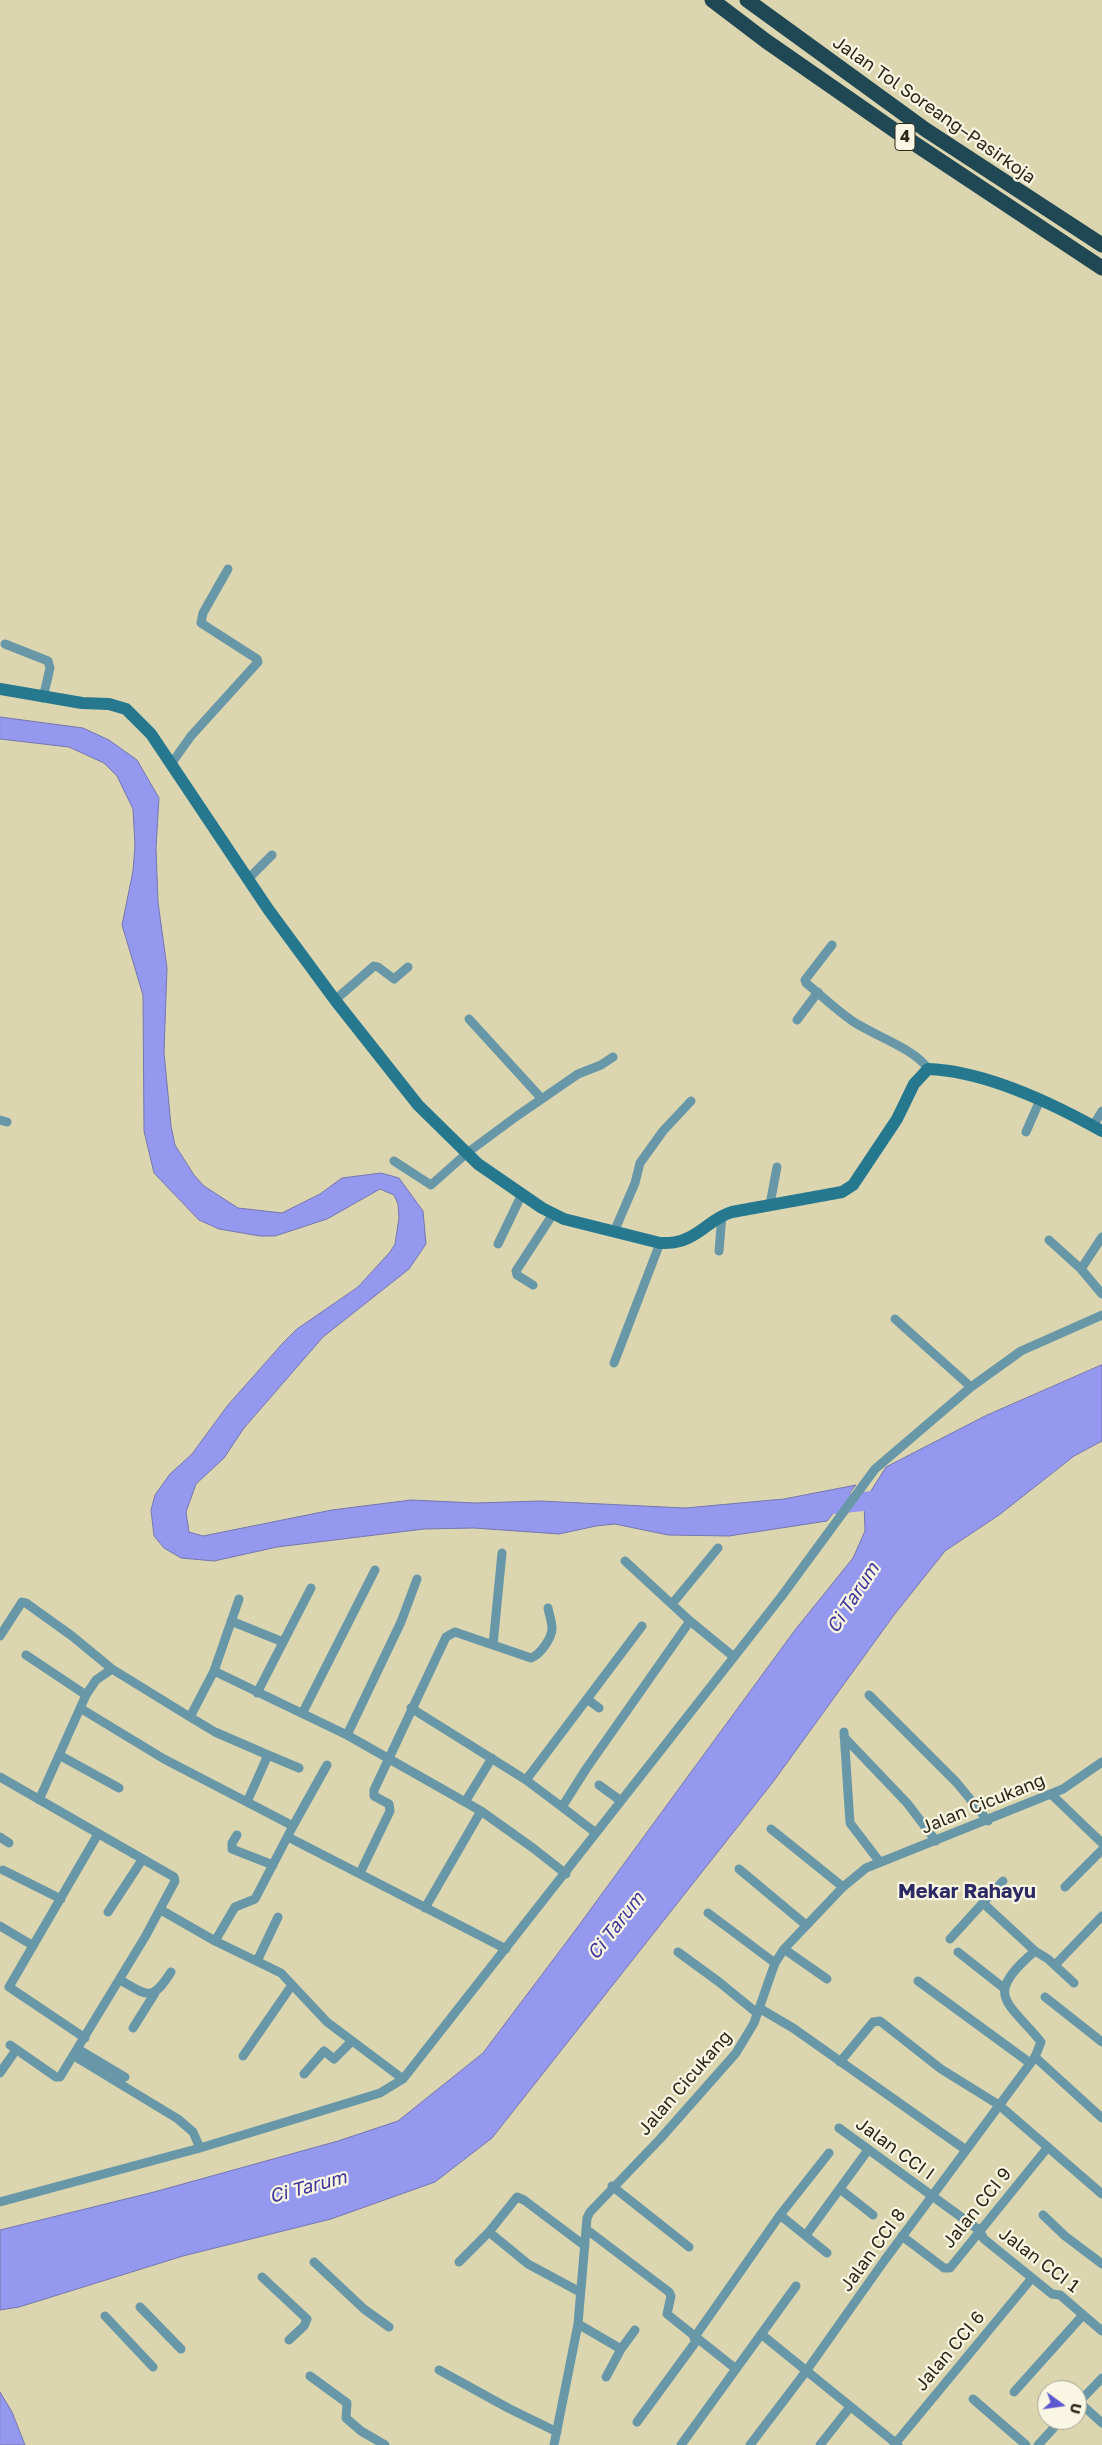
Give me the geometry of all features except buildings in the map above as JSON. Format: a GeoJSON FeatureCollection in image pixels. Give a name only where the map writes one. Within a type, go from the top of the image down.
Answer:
{"type":"FeatureCollection","features":[{"type":"Feature","properties":{"kind":"highway","name":"Jalan Tol Soreang–Pasirkoja"},"geometry":{"type":"LineString","coordinates":[[712,0],[766,41],[888,126],[1102,268]]}},
{"type":"Feature","properties":{"kind":"highway","name":"Jalan Tol Soreang–Pasirkoja"},"geometry":{"type":"LineString","coordinates":[[747,0],[903,113],[1102,245]]}},
{"type":"Feature","properties":{"kind":"street"},"geometry":{"type":"LineString","coordinates":[[171,764],[191,736],[258,662],[257,659],[201,622],[203,613],[228,570]]}},
{"type":"Feature","properties":{"kind":"street"},"geometry":{"type":"LineString","coordinates":[[5,644],[48,662],[50,668],[43,698]]}},
{"type":"Feature","properties":{"kind":"street"},"geometry":{"type":"LineString","coordinates":[[0,689],[43,698],[120,706],[150,734],[247,880],[335,1000],[418,1105],[467,1153],[500,1180],[553,1214],[660,1244],[680,1241],[694,1235],[722,1215],[770,1204],[829,1195],[849,1189],[892,1126],[914,1084],[928,1069],[953,1070],[1016,1089],[1097,1128],[1102,1111]]}},
{"type":"Feature","properties":{"kind":"street"},"geometry":{"type":"LineString","coordinates":[[247,880],[272,856]]}},
{"type":"Feature","properties":{"kind":"street"},"geometry":{"type":"LineString","coordinates":[[832,945],[806,980],[850,1020],[919,1057],[928,1069]]}},
{"type":"Feature","properties":{"kind":"street"},"geometry":{"type":"LineString","coordinates":[[335,1000],[374,966],[393,979],[408,967]]}},
{"type":"Feature","properties":{"kind":"street"},"geometry":{"type":"LineString","coordinates":[[797,1020],[818,992]]}},
{"type":"Feature","properties":{"kind":"street"},"geometry":{"type":"LineString","coordinates":[[469,1019],[542,1099]]}},
{"type":"Feature","properties":{"kind":"street"},"geometry":{"type":"LineString","coordinates":[[394,1161],[431,1185],[467,1153],[542,1099],[578,1074],[600,1065],[613,1057]]}},
{"type":"Feature","properties":{"kind":"street"},"geometry":{"type":"LineString","coordinates":[[1026,1132],[1040,1100]]}},
{"type":"Feature","properties":{"kind":"street"},"geometry":{"type":"LineString","coordinates":[[614,1232],[635,1183],[640,1162],[663,1131],[690,1101]]}},
{"type":"Feature","properties":{"kind":"street"},"geometry":{"type":"LineString","coordinates":[[770,1204],[778,1167]]}},
{"type":"Feature","properties":{"kind":"street"},"geometry":{"type":"LineString","coordinates":[[498,1244],[522,1194]]}},
{"type":"Feature","properties":{"kind":"street"},"geometry":{"type":"LineString","coordinates":[[533,1285],[517,1275],[516,1271],[553,1214]]}},
{"type":"Feature","properties":{"kind":"street"},"geometry":{"type":"LineString","coordinates":[[719,1251],[722,1215]]}},
{"type":"Feature","properties":{"kind":"street"},"geometry":{"type":"LineString","coordinates":[[1081,1268],[1102,1237]]}},
{"type":"Feature","properties":{"kind":"street"},"geometry":{"type":"LineString","coordinates":[[1049,1240],[1081,1268],[1102,1294]]}},
{"type":"Feature","properties":{"kind":"street"},"geometry":{"type":"LineString","coordinates":[[614,1363],[660,1244]]}},
{"type":"Feature","properties":{"kind":"street"},"geometry":{"type":"LineString","coordinates":[[0,2202],[200,2148],[380,2093],[403,2079],[566,1874],[734,1657],[817,1549],[871,1474],[894,1450],[971,1387],[1021,1351],[1102,1315]]}},
{"type":"Feature","properties":{"kind":"street"},"geometry":{"type":"LineString","coordinates":[[896,1319],[971,1387]]}},
{"type":"Feature","properties":{"kind":"street"},"geometry":{"type":"LineString","coordinates":[[672,1604],[718,1548]]}},
{"type":"Feature","properties":{"kind":"street"},"geometry":{"type":"LineString","coordinates":[[493,1645],[502,1553]]}},
{"type":"Feature","properties":{"kind":"street"},"geometry":{"type":"LineString","coordinates":[[625,1561],[690,1621],[734,1657]]}},
{"type":"Feature","properties":{"kind":"street"},"geometry":{"type":"LineString","coordinates":[[303,1712],[375,1570]]}},
{"type":"Feature","properties":{"kind":"street"},"geometry":{"type":"LineString","coordinates":[[347,1735],[401,1622],[418,1579]]}},
{"type":"Feature","properties":{"kind":"street"},"geometry":{"type":"LineString","coordinates":[[257,1693],[310,1588]]}},
{"type":"Feature","properties":{"kind":"street"},"geometry":{"type":"LineString","coordinates":[[190,1717],[214,1671],[239,1599]]}},
{"type":"Feature","properties":{"kind":"street"},"geometry":{"type":"LineString","coordinates":[[0,1636],[24,1602],[72,1636],[112,1669],[190,1717],[216,1732],[299,1768]]}},
{"type":"Feature","properties":{"kind":"street"},"geometry":{"type":"LineString","coordinates":[[360,1873],[390,1811],[389,1804],[374,1796],[373,1793],[387,1758],[446,1637],[450,1633],[462,1634],[531,1658],[536,1656],[549,1639],[552,1629],[548,1608]]}},
{"type":"Feature","properties":{"kind":"street"},"geometry":{"type":"LineString","coordinates":[[231,1621],[283,1642]]}},
{"type":"Feature","properties":{"kind":"street"},"geometry":{"type":"LineString","coordinates":[[562,1807],[586,1769],[690,1621]]}},
{"type":"Feature","properties":{"kind":"street"},"geometry":{"type":"LineString","coordinates":[[526,1780],[642,1626]]}},
{"type":"Feature","properties":{"kind":"street"},"geometry":{"type":"LineString","coordinates":[[26,1655],[86,1695]]}},
{"type":"Feature","properties":{"kind":"street"},"geometry":{"type":"LineString","coordinates":[[39,1800],[86,1695],[96,1680],[112,1669]]}},
{"type":"Feature","properties":{"kind":"street"},"geometry":{"type":"LineString","coordinates":[[214,1671],[257,1693],[303,1712],[481,1810],[566,1874]]}},
{"type":"Feature","properties":{"kind":"street"},"geometry":{"type":"LineString","coordinates":[[869,1695],[957,1783],[988,1820]]}},
{"type":"Feature","properties":{"kind":"street"},"geometry":{"type":"LineString","coordinates":[[587,1699],[599,1708]]}},
{"type":"Feature","properties":{"kind":"street"},"geometry":{"type":"LineString","coordinates":[[80,1708],[164,1759],[294,1826]]}},
{"type":"Feature","properties":{"kind":"street"},"geometry":{"type":"LineString","coordinates":[[411,1708],[526,1780],[596,1833]]}},
{"type":"Feature","properties":{"kind":"street"},"geometry":{"type":"LineString","coordinates":[[879,1861],[850,1823],[844,1734],[908,1803],[936,1841]]}},
{"type":"Feature","properties":{"kind":"street"},"geometry":{"type":"LineString","coordinates":[[59,1755],[120,1788]]}},
{"type":"Feature","properties":{"kind":"street"},"geometry":{"type":"LineString","coordinates":[[247,1802],[268,1755]]}},
{"type":"Feature","properties":{"kind":"street"},"geometry":{"type":"LineString","coordinates":[[465,1802],[492,1758]]}},
{"type":"Feature","properties":{"kind":"street","name":"Jalan Cicukang"},"geometry":{"type":"LineString","coordinates":[[554,2445],[578,2324],[586,2229],[590,2212],[612,2186],[660,2139],[745,2041],[775,1963],[784,1949],[843,1887],[866,1868],[879,1861],[936,1841],[1063,1789],[1102,1762]]}},
{"type":"Feature","properties":{"kind":"street"},"geometry":{"type":"LineString","coordinates":[[215,1941],[235,1907],[255,1899],[327,1765]]}},
{"type":"Feature","properties":{"kind":"street"},"geometry":{"type":"LineString","coordinates":[[0,1777],[142,1860],[174,1876],[175,1883],[120,1980],[59,2078],[13,2048],[0,2073]]}},
{"type":"Feature","properties":{"kind":"street"},"geometry":{"type":"LineString","coordinates":[[599,1784],[621,1801]]}},
{"type":"Feature","properties":{"kind":"street"},"geometry":{"type":"LineString","coordinates":[[1051,1794],[1102,1843]]}},
{"type":"Feature","properties":{"kind":"street"},"geometry":{"type":"LineString","coordinates":[[425,1908],[481,1810]]}},
{"type":"Feature","properties":{"kind":"street"},"geometry":{"type":"LineString","coordinates":[[771,1829],[843,1887]]}},
{"type":"Feature","properties":{"kind":"street"},"geometry":{"type":"LineString","coordinates":[[85,2038],[9,1990],[9,1985],[62,1899],[98,1834]]}},
{"type":"Feature","properties":{"kind":"street"},"geometry":{"type":"LineString","coordinates":[[237,1835],[232,1843],[232,1849],[273,1865]]}},
{"type":"Feature","properties":{"kind":"street"},"geometry":{"type":"LineString","coordinates":[[0,1837],[9,1843]]}},
{"type":"Feature","properties":{"kind":"street"},"geometry":{"type":"LineString","coordinates":[[288,1837],[506,1949]]}},
{"type":"Feature","properties":{"kind":"street"},"geometry":{"type":"LineString","coordinates":[[1065,1887],[1102,1850]]}},
{"type":"Feature","properties":{"kind":"street"},"geometry":{"type":"LineString","coordinates":[[108,1912],[142,1860]]}},
{"type":"Feature","properties":{"kind":"street"},"geometry":{"type":"LineString","coordinates":[[739,1869],[806,1925]]}},
{"type":"Feature","properties":{"kind":"street"},"geometry":{"type":"LineString","coordinates":[[3,1870],[62,1899]]}},
{"type":"Feature","properties":{"kind":"street"},"geometry":{"type":"LineString","coordinates":[[950,1939],[1003,1881]]}},
{"type":"Feature","properties":{"kind":"street"},"geometry":{"type":"LineString","coordinates":[[983,1903],[1035,1951],[1055,1965],[1074,1983]]}},
{"type":"Feature","properties":{"kind":"street"},"geometry":{"type":"LineString","coordinates":[[161,1910],[215,1941],[258,1960],[281,1973],[316,2012],[403,2079]]}},
{"type":"Feature","properties":{"kind":"street"},"geometry":{"type":"LineString","coordinates":[[708,1913],[775,1963]]}},
{"type":"Feature","properties":{"kind":"street"},"geometry":{"type":"LineString","coordinates":[[1055,1965],[1102,1916]]}},
{"type":"Feature","properties":{"kind":"street"},"geometry":{"type":"LineString","coordinates":[[258,1960],[278,1917]]}},
{"type":"Feature","properties":{"kind":"street"},"geometry":{"type":"LineString","coordinates":[[0,1926],[32,1945]]}},
{"type":"Feature","properties":{"kind":"street"},"geometry":{"type":"LineString","coordinates":[[784,1949],[827,1979]]}},
{"type":"Feature","properties":{"kind":"street"},"geometry":{"type":"LineString","coordinates":[[1032,2060],[1041,2042],[1010,2008],[1005,1997],[1005,1989],[1010,1976],[1035,1951]]}},
{"type":"Feature","properties":{"kind":"street"},"geometry":{"type":"LineString","coordinates":[[678,1952],[758,2011],[793,2028],[966,2150]]}},
{"type":"Feature","properties":{"kind":"street"},"geometry":{"type":"LineString","coordinates":[[958,1952],[1005,1989]]}},
{"type":"Feature","properties":{"kind":"street"},"geometry":{"type":"LineString","coordinates":[[133,2028],[171,1972]]}},
{"type":"Feature","properties":{"kind":"street"},"geometry":{"type":"LineString","coordinates":[[120,1980],[141,1992],[155,1993]]}},
{"type":"Feature","properties":{"kind":"street"},"geometry":{"type":"LineString","coordinates":[[918,1980],[1032,2060],[1102,2118]]}},
{"type":"Feature","properties":{"kind":"street"},"geometry":{"type":"LineString","coordinates":[[243,2056],[292,1985]]}},
{"type":"Feature","properties":{"kind":"street"},"geometry":{"type":"LineString","coordinates":[[1045,1997],[1102,2042]]}},
{"type":"Feature","properties":{"kind":"street"},"geometry":{"type":"LineString","coordinates":[[840,2062],[873,2022],[880,2021],[941,2069],[999,2105],[1102,2194]]}},
{"type":"Feature","properties":{"kind":"street"},"geometry":{"type":"LineString","coordinates":[[304,2074],[324,2051],[334,2059],[352,2041]]}},
{"type":"Feature","properties":{"kind":"street"},"geometry":{"type":"LineString","coordinates":[[76,2053],[125,2077]]}},
{"type":"Feature","properties":{"kind":"street"},"geometry":{"type":"LineString","coordinates":[[76,2053],[178,2119],[193,2132],[200,2148]]}},
{"type":"Feature","properties":{"kind":"street","name":"Jalan CCI 8"},"geometry":{"type":"LineString","coordinates":[[750,2445],[807,2370],[902,2236],[1032,2060]]}},
{"type":"Feature","properties":{"kind":"street","name":"Jalan CCI I"},"geometry":{"type":"LineString","coordinates":[[839,2128],[932,2196]]}},
{"type":"Feature","properties":{"kind":"street","name":"Jalan CCI 9"},"geometry":{"type":"LineString","coordinates":[[902,2236],[948,2269],[1048,2147]]}},
{"type":"Feature","properties":{"kind":"street"},"geometry":{"type":"LineString","coordinates":[[806,2235],[868,2150]]}},
{"type":"Feature","properties":{"kind":"street"},"geometry":{"type":"LineString","coordinates":[[637,2422],[780,2215],[829,2153]]}},
{"type":"Feature","properties":{"kind":"street"},"geometry":{"type":"LineString","coordinates":[[612,2186],[689,2247]]}},
{"type":"Feature","properties":{"kind":"street"},"geometry":{"type":"LineString","coordinates":[[840,2188],[873,2215]]}},
{"type":"Feature","properties":{"kind":"street","name":"Jalan CCI 1"},"geometry":{"type":"LineString","coordinates":[[932,2196],[979,2230],[984,2239],[1052,2294],[1060,2295],[1102,2331]]}},
{"type":"Feature","properties":{"kind":"street"},"geometry":{"type":"LineString","coordinates":[[459,2262],[488,2232],[515,2198],[520,2198],[585,2246]]}},
{"type":"Feature","properties":{"kind":"street"},"geometry":{"type":"LineString","coordinates":[[780,2215],[827,2253]]}},
{"type":"Feature","properties":{"kind":"street"},"geometry":{"type":"LineString","coordinates":[[1042,2215],[1065,2236],[1102,2264]]}},
{"type":"Feature","properties":{"kind":"street"},"geometry":{"type":"LineString","coordinates":[[586,2229],[669,2292],[671,2296],[667,2314],[695,2339],[736,2368]]}},
{"type":"Feature","properties":{"kind":"street"},"geometry":{"type":"LineString","coordinates":[[488,2232],[528,2264],[580,2292]]}},
{"type":"Feature","properties":{"kind":"street"},"geometry":{"type":"LineString","coordinates":[[314,2262],[364,2309],[388,2328]]}},
{"type":"Feature","properties":{"kind":"street"},"geometry":{"type":"LineString","coordinates":[[262,2276],[307,2319],[304,2326],[289,2340]]}},
{"type":"Feature","properties":{"kind":"street","name":"Jalan CCI 6"},"geometry":{"type":"LineString","coordinates":[[896,2444],[1032,2278]]}},
{"type":"Feature","properties":{"kind":"street"},"geometry":{"type":"LineString","coordinates":[[682,2445],[796,2286]]}},
{"type":"Feature","properties":{"kind":"street"},"geometry":{"type":"LineString","coordinates":[[140,2307],[181,2349]]}},
{"type":"Feature","properties":{"kind":"street"},"geometry":{"type":"LineString","coordinates":[[1014,2392],[1083,2315]]}},
{"type":"Feature","properties":{"kind":"street"},"geometry":{"type":"LineString","coordinates":[[105,2316],[153,2367]]}},
{"type":"Feature","properties":{"kind":"street"},"geometry":{"type":"LineString","coordinates":[[578,2324],[621,2349]]}},
{"type":"Feature","properties":{"kind":"street"},"geometry":{"type":"LineString","coordinates":[[606,2377],[634,2330]]}},
{"type":"Feature","properties":{"kind":"street"},"geometry":{"type":"LineString","coordinates":[[761,2334],[896,2444]]}},
{"type":"Feature","properties":{"kind":"street"},"geometry":{"type":"LineString","coordinates":[[438,2370],[556,2432]]}},
{"type":"Feature","properties":{"kind":"street"},"geometry":{"type":"LineString","coordinates":[[310,2376],[347,2403],[346,2418],[361,2431],[385,2445]]}},
{"type":"Feature","properties":{"kind":"street"},"geometry":{"type":"LineString","coordinates":[[1087,2394],[1102,2378]]}},
{"type":"Feature","properties":{"kind":"street"},"geometry":{"type":"LineString","coordinates":[[973,2399],[1026,2445]]}},
{"type":"Feature","properties":{"kind":"street"},"geometry":{"type":"LineString","coordinates":[[820,2445],[850,2407]]}},
{"type":"Feature","properties":{"kind":"street"},"geometry":{"type":"LineString","coordinates":[[1087,2410],[1102,2423]]}},
{"type":"Feature","properties":{"kind":"street"},"geometry":{"type":"LineString","coordinates":[[1038,2445],[1052,2430]]}},
{"type":"Feature","properties":{"kind":"water"},"geometry":{"type":"Polygon","coordinates":[[[0,717],[83,728],[109,740],[137,760],[159,798],[156,848],[158,902],[167,968],[164,1052],[171,1126],[175,1145],[194,1175],[204,1186],[238,1208],[282,1213],[320,1194],[342,1178],[381,1173],[399,1178],[423,1211],[426,1244],[409,1269],[323,1337],[244,1428],[224,1458],[196,1484],[186,1512],[189,1532],[203,1536],[332,1510],[411,1500],[476,1503],[540,1501],[685,1508],[784,1499],[856,1485],[827,1521],[729,1536],[668,1535],[615,1524],[559,1534],[474,1528],[424,1529],[277,1547],[214,1561],[181,1558],[164,1548],[154,1536],[151,1510],[155,1495],[170,1474],[192,1454],[228,1405],[282,1344],[297,1329],[358,1287],[390,1252],[395,1244],[399,1218],[398,1204],[394,1195],[380,1189],[327,1219],[275,1236],[260,1236],[219,1229],[199,1220],[154,1173],[144,1131],[143,995],[122,925],[133,871],[135,846],[133,809],[117,776],[104,763],[69,747],[0,739],[0,717]]]}},
{"type":"Feature","properties":{"kind":"water","name":"Ci Tarum"},"geometry":{"type":"Polygon","coordinates":[[[1102,1365],[1102,1441],[1074,1456],[999,1515],[945,1551],[894,1615],[773,1782],[492,2138],[435,2182],[331,2219],[183,2256],[19,2307],[0,2310],[0,2230],[154,2192],[338,2141],[398,2121],[483,2053],[795,1630],[853,1558],[865,1531],[864,1502],[886,1467],[985,1416],[1102,1365]]]}},
{"type":"Feature","properties":{"kind":"water"},"geometry":{"type":"Polygon","coordinates":[[[0,2392],[12,2412],[25,2445],[0,2445],[0,2392]]]}},
{"type":"Feature","properties":{"kind":"waterway"},"geometry":{"type":"LineString","coordinates":[[817,1506],[889,1499]]}},
{"type":"Feature","properties":{"kind":"district","name":"Mekar Rahayu"},"geometry":{"type":"Point","coordinates":[967,1892]}}]}
